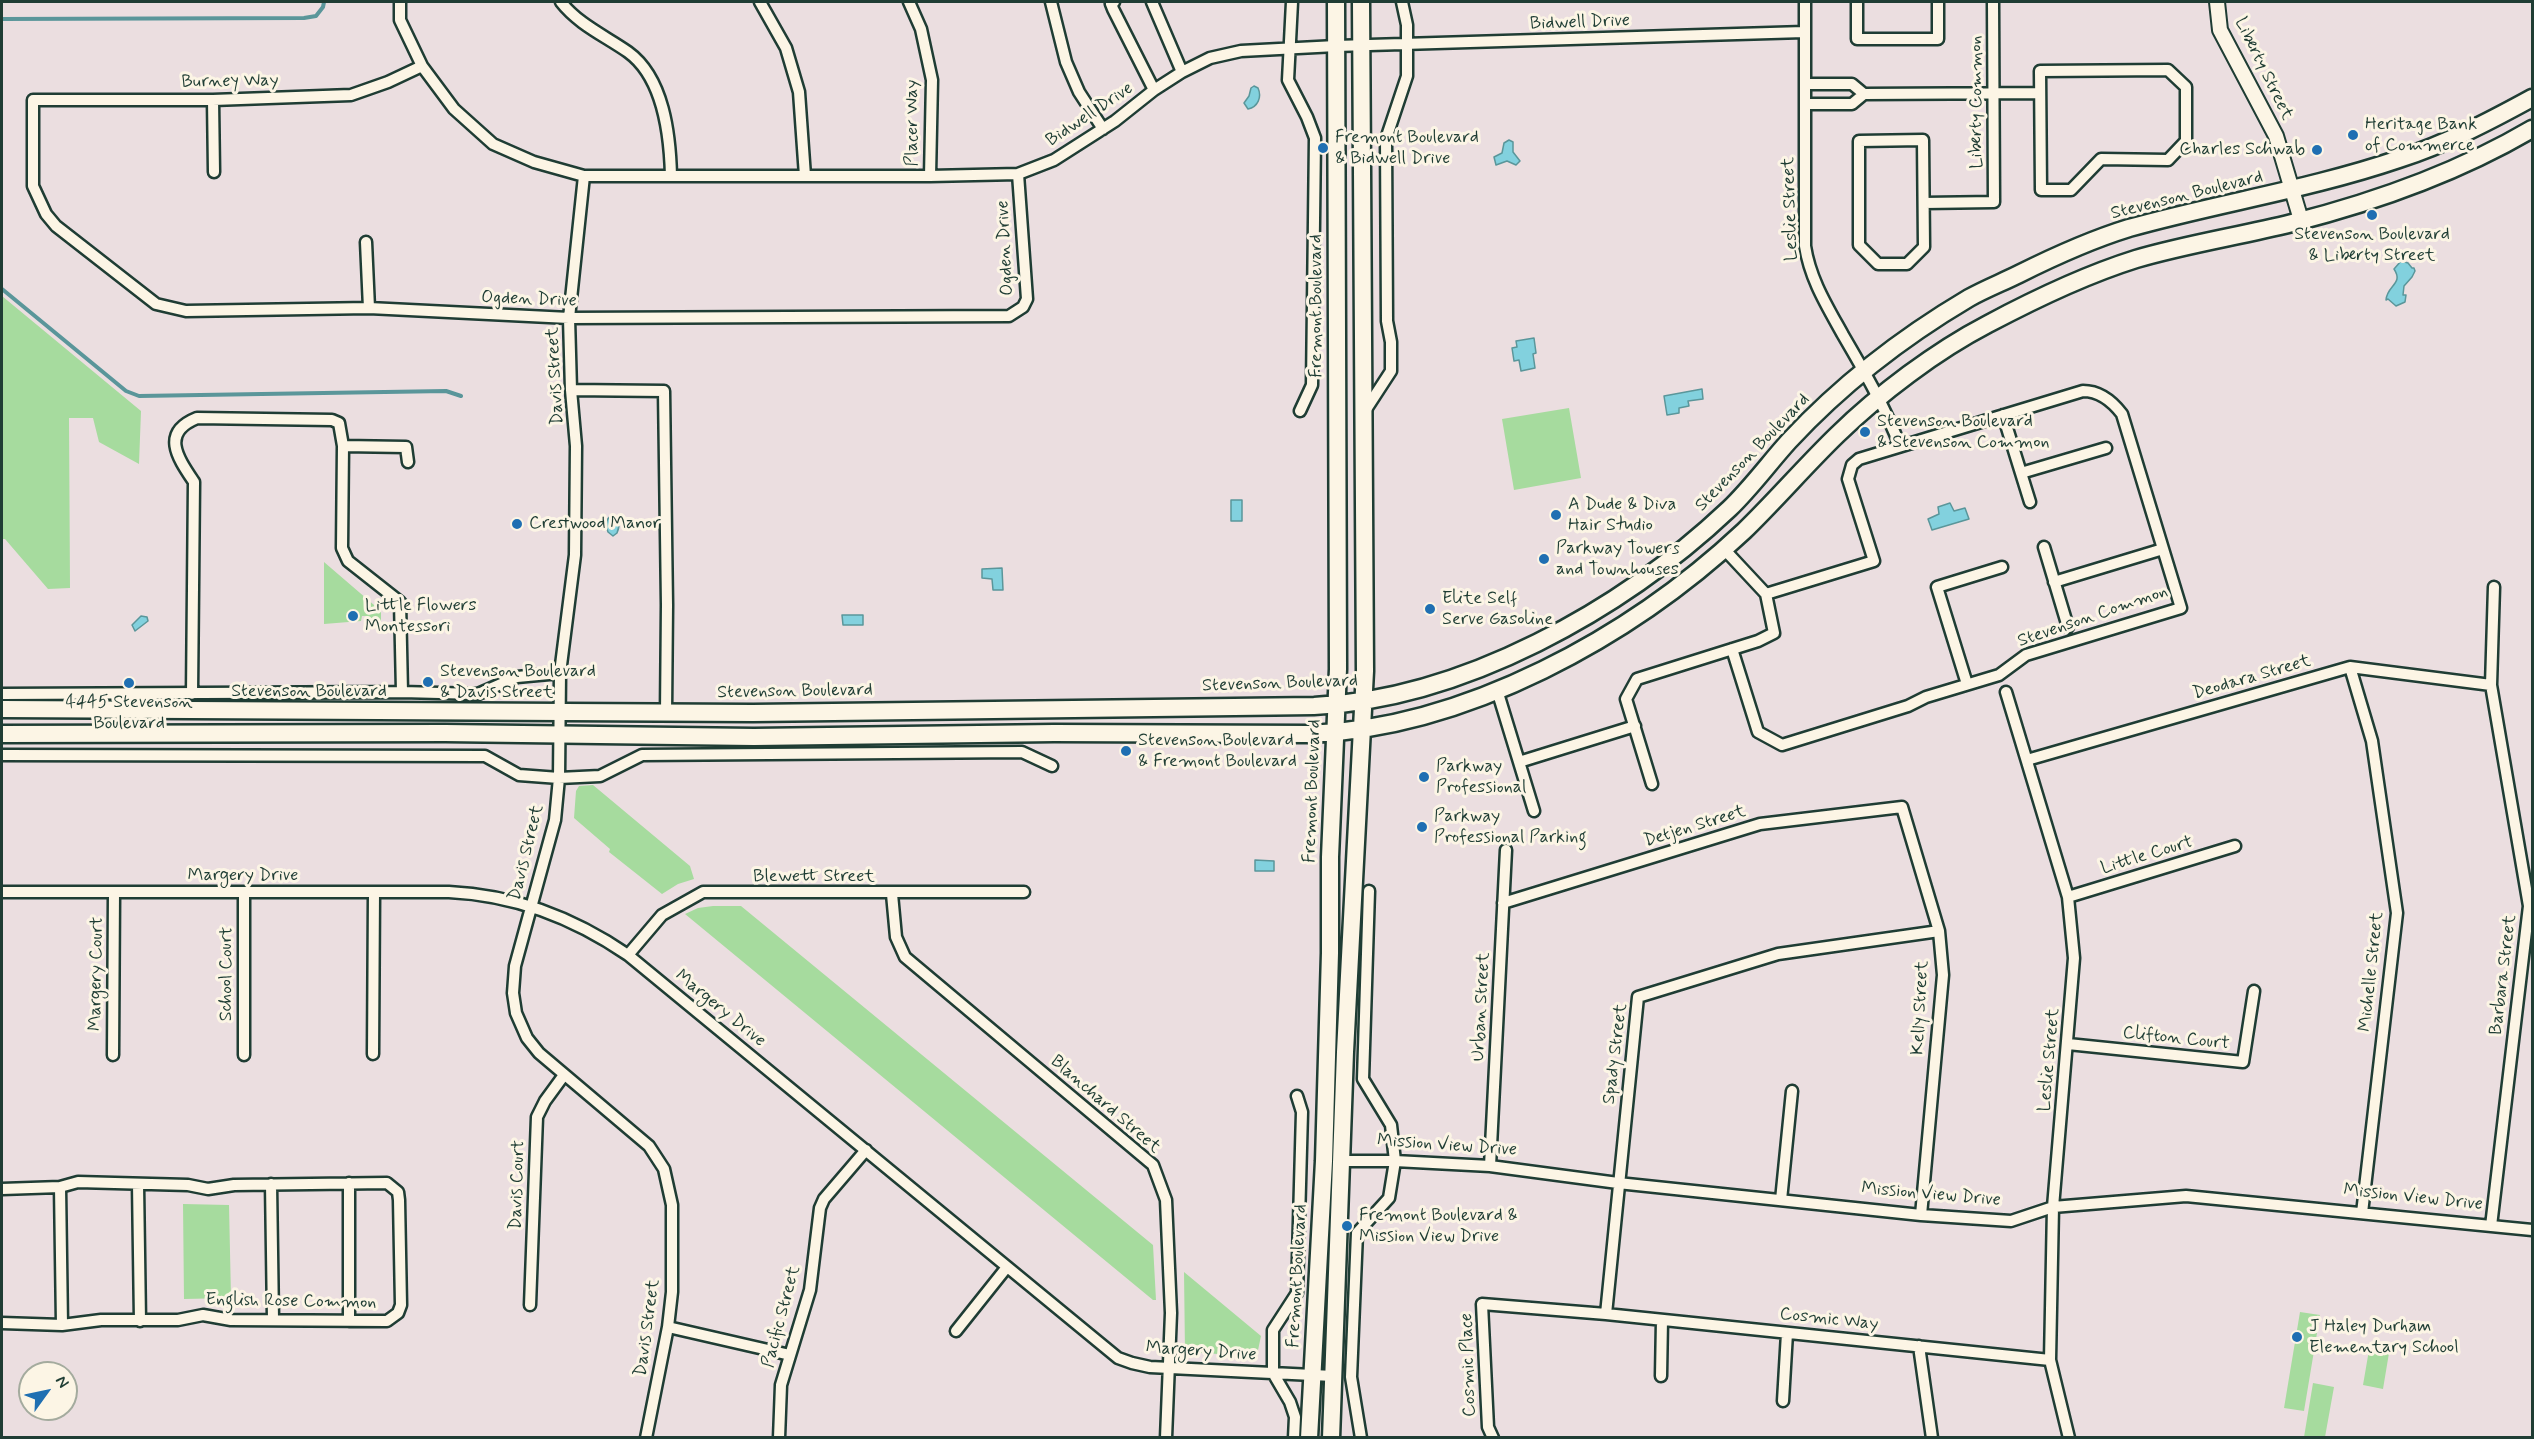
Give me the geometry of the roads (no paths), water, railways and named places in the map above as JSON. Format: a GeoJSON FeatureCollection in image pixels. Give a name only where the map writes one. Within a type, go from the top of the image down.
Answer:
{"type":"FeatureCollection","features":[{"type":"Feature","properties":{"kind":"main road","name":"Fremont Boulevard"},"geometry":{"type":"LineString","coordinates":[[1309,1437],[1324,1161],[1330,953],[1330,857],[1336,704],[1336,2]]}},
{"type":"Feature","properties":{"kind":"main road"},"geometry":{"type":"LineString","coordinates":[[1331,1437],[1343,1161],[1345,1052],[1364,700],[1361,2]]}},
{"type":"Feature","properties":{"kind":"main road","name":"Stevenson Boulevard"},"geometry":{"type":"LineString","coordinates":[[2,709],[666,713],[1336,704],[1430,685],[1504,657],[1574,622],[1627,590],[1666,562],[1745,494],[1790,440],[1863,370],[1970,297],[2072,248],[2125,230],[2191,212],[2292,190],[2401,159],[2477,127],[2532,98]]}},
{"type":"Feature","properties":{"kind":"main road"},"geometry":{"type":"LineString","coordinates":[[2,734],[559,734],[754,737],[909,734],[1335,733],[1422,716],[1497,690],[1541,670],[1610,632],[1661,599],[1724,549],[1763,513],[1839,433],[1879,398],[1928,362],[1986,325],[2085,278],[2134,260],[2301,220],[2414,185],[2502,147],[2532,129]]}},
{"type":"Feature","properties":{"kind":"main road","name":"Mission View Drive"},"geometry":{"type":"LineString","coordinates":[[1324,1161],[1343,1161]]}},
{"type":"Feature","properties":{"kind":"street","name":"Bidwell Drive"},"geometry":{"type":"LineString","coordinates":[[400,2],[400,20],[422,66],[454,109],[493,144],[534,162],[584,176],[1018,174],[1054,160],[1103,129],[1182,72],[1210,58],[1240,51],[1804,32]]}},
{"type":"Feature","properties":{"kind":"street"},"geometry":{"type":"LineString","coordinates":[[561,2],[572,15],[631,54],[652,81],[670,134],[671,176]]}},
{"type":"Feature","properties":{"kind":"street"},"geometry":{"type":"LineString","coordinates":[[760,2],[786,48],[799,92],[805,176]]}},
{"type":"Feature","properties":{"kind":"street","name":"Placer Way"},"geometry":{"type":"LineString","coordinates":[[909,2],[921,29],[932,80],[930,176]]}},
{"type":"Feature","properties":{"kind":"street"},"geometry":{"type":"LineString","coordinates":[[1051,2],[1066,62],[1079,92],[1103,129]]}},
{"type":"Feature","properties":{"kind":"street"},"geometry":{"type":"LineString","coordinates":[[1114,2],[1113,9],[1154,90]]}},
{"type":"Feature","properties":{"kind":"street"},"geometry":{"type":"LineString","coordinates":[[1152,2],[1182,72]]}},
{"type":"Feature","properties":{"kind":"street","name":"Fremont Boulevard"},"geometry":{"type":"LineString","coordinates":[[1292,2],[1288,80],[1315,138],[1312,385],[1300,411]]}},
{"type":"Feature","properties":{"kind":"street"},"geometry":{"type":"LineString","coordinates":[[1363,416],[1391,371],[1391,342],[1387,324],[1386,139],[1407,76],[1407,25],[1402,2]]}},
{"type":"Feature","properties":{"kind":"street","name":"Leslie Street"},"geometry":{"type":"LineString","coordinates":[[1804,2],[1805,246],[1808,264],[1819,290],[1879,398]]}},
{"type":"Feature","properties":{"kind":"street"},"geometry":{"type":"LineString","coordinates":[[1857,2],[1857,39],[1938,39],[1938,2]]}},
{"type":"Feature","properties":{"kind":"street","name":"Liberty Common"},"geometry":{"type":"LineString","coordinates":[[1924,203],[1994,202],[1993,2]]}},
{"type":"Feature","properties":{"kind":"street","name":"Liberty Street"},"geometry":{"type":"LineString","coordinates":[[2217,2],[2220,30],[2277,136],[2301,220]]}},
{"type":"Feature","properties":{"kind":"street","name":"Burney Way"},"geometry":{"type":"LineString","coordinates":[[33,100],[213,100],[351,95],[388,82],[422,66]]}},
{"type":"Feature","properties":{"kind":"street"},"geometry":{"type":"LineString","coordinates":[[2168,70],[2186,87],[2186,141],[2168,160],[2101,159],[2071,190],[2041,190],[2040,93],[2040,71],[2168,70]]}},
{"type":"Feature","properties":{"kind":"street"},"geometry":{"type":"LineString","coordinates":[[1806,84],[1852,84],[1864,94]]}},
{"type":"Feature","properties":{"kind":"street"},"geometry":{"type":"LineString","coordinates":[[1806,104],[1852,104],[1864,94],[2040,93]]}},
{"type":"Feature","properties":{"kind":"street","name":"Ogden Drive"},"geometry":{"type":"LineString","coordinates":[[33,100],[33,186],[46,214],[56,226],[156,304],[186,311],[369,308],[570,318],[1009,316],[1023,307],[1028,299],[1018,174]]}},
{"type":"Feature","properties":{"kind":"street"},"geometry":{"type":"LineString","coordinates":[[213,100],[214,172]]}},
{"type":"Feature","properties":{"kind":"street"},"geometry":{"type":"LineString","coordinates":[[1923,140],[1924,203],[1924,247],[1907,264],[1878,264],[1859,245],[1859,141],[1923,140]]}},
{"type":"Feature","properties":{"kind":"street","name":"Davis Street"},"geometry":{"type":"LineString","coordinates":[[584,176],[570,318],[571,390],[576,446],[574,555],[560,673],[559,778],[555,820],[515,966],[513,993],[516,1013],[527,1038],[539,1053],[649,1146],[664,1168],[672,1205],[672,1292],[668,1327],[646,1437]]}},
{"type":"Feature","properties":{"kind":"street"},"geometry":{"type":"LineString","coordinates":[[366,242],[369,308]]}},
{"type":"Feature","properties":{"kind":"street"},"geometry":{"type":"LineString","coordinates":[[571,390],[664,391],[666,713]]}},
{"type":"Feature","properties":{"kind":"street","name":"Stevenson Common"},"geometry":{"type":"LineString","coordinates":[[1732,649],[1758,732],[1782,745],[1999,675],[2026,655],[2181,608],[2121,414],[2113,402],[2093,392],[2083,391],[1859,459],[1852,465],[1848,479],[1874,561],[1766,594]]}},
{"type":"Feature","properties":{"kind":"street"},"geometry":{"type":"LineString","coordinates":[[1879,398],[1900,446]]}},
{"type":"Feature","properties":{"kind":"street"},"geometry":{"type":"LineString","coordinates":[[2003,415],[2030,502]]}},
{"type":"Feature","properties":{"kind":"street"},"geometry":{"type":"LineString","coordinates":[[192,694],[194,482],[178,458],[174,446],[176,437],[185,423],[197,418],[332,420],[339,423],[343,446],[342,548],[348,561],[400,602],[402,692]]}},
{"type":"Feature","properties":{"kind":"street"},"geometry":{"type":"LineString","coordinates":[[343,446],[406,447],[408,462]]}},
{"type":"Feature","properties":{"kind":"street"},"geometry":{"type":"LineString","coordinates":[[2021,473],[2106,448]]}},
{"type":"Feature","properties":{"kind":"street"},"geometry":{"type":"LineString","coordinates":[[2044,547],[2068,627]]}},
{"type":"Feature","properties":{"kind":"street"},"geometry":{"type":"LineString","coordinates":[[1652,784],[1626,699],[1637,679],[1758,641],[1774,633],[1766,594],[1724,549]]}},
{"type":"Feature","properties":{"kind":"street"},"geometry":{"type":"LineString","coordinates":[[2054,582],[2163,549]]}},
{"type":"Feature","properties":{"kind":"street"},"geometry":{"type":"LineString","coordinates":[[1967,684],[1937,587],[2002,567]]}},
{"type":"Feature","properties":{"kind":"street","name":"Barbara Street"},"geometry":{"type":"LineString","coordinates":[[2491,1226],[2529,906],[2491,685],[2494,588]]}},
{"type":"Feature","properties":{"kind":"street","name":"Deodara Street"},"geometry":{"type":"LineString","coordinates":[[2027,760],[2350,667],[2491,685]]}},
{"type":"Feature","properties":{"kind":"street","name":"Michelle Street"},"geometry":{"type":"LineString","coordinates":[[2350,667],[2372,741],[2397,912],[2362,1213]]}},
{"type":"Feature","properties":{"kind":"street","name":"Stevenson Boulevard"},"geometry":{"type":"LineString","coordinates":[[2,694],[402,692],[478,694],[517,677],[560,673]]}},
{"type":"Feature","properties":{"kind":"street"},"geometry":{"type":"LineString","coordinates":[[1497,690],[1534,811]]}},
{"type":"Feature","properties":{"kind":"street","name":"Leslie Street"},"geometry":{"type":"LineString","coordinates":[[2006,692],[2068,897],[2074,958],[2053,1207],[2050,1360],[2069,1437]]}},
{"type":"Feature","properties":{"kind":"street"},"geometry":{"type":"LineString","coordinates":[[1519,762],[1635,726]]}},
{"type":"Feature","properties":{"kind":"street"},"geometry":{"type":"LineString","coordinates":[[2,755],[485,756],[519,775],[559,778],[600,776],[642,754],[1022,752],[1052,766]]}},
{"type":"Feature","properties":{"kind":"street","name":"Detjen Street"},"geometry":{"type":"LineString","coordinates":[[1503,903],[1760,824],[1902,807]]}},
{"type":"Feature","properties":{"kind":"street","name":"Kelly Street"},"geometry":{"type":"LineString","coordinates":[[1902,807],[1939,931],[1943,975],[1921,1215]]}},
{"type":"Feature","properties":{"kind":"street","name":"Little Court"},"geometry":{"type":"LineString","coordinates":[[2068,897],[2235,846]]}},
{"type":"Feature","properties":{"kind":"street","name":"Urban Street"},"geometry":{"type":"LineString","coordinates":[[1490,1166],[1506,850]]}},
{"type":"Feature","properties":{"kind":"street"},"geometry":{"type":"LineString","coordinates":[[1361,1437],[1351,1377],[1356,1233],[1389,1198],[1395,1161],[1391,1125],[1363,1079],[1369,891]]}},
{"type":"Feature","properties":{"kind":"street","name":"Margery Drive"},"geometry":{"type":"LineString","coordinates":[[2,892],[468,893],[530,906],[576,923],[628,955],[1118,1358],[1131,1363],[1169,1367],[1333,1376]]}},
{"type":"Feature","properties":{"kind":"street","name":"Margery Court"},"geometry":{"type":"LineString","coordinates":[[113,1055],[114,892]]}},
{"type":"Feature","properties":{"kind":"street","name":"Blewett Street"},"geometry":{"type":"LineString","coordinates":[[628,955],[662,915],[703,892],[892,894],[1024,892]]}},
{"type":"Feature","properties":{"kind":"street","name":"School Court"},"geometry":{"type":"LineString","coordinates":[[244,893],[244,1055]]}},
{"type":"Feature","properties":{"kind":"street"},"geometry":{"type":"LineString","coordinates":[[373,1054],[374,893]]}},
{"type":"Feature","properties":{"kind":"street","name":"Blanchard Street"},"geometry":{"type":"LineString","coordinates":[[892,894],[896,937],[905,957],[1153,1165],[1166,1200],[1171,1313],[1166,1437]]}},
{"type":"Feature","properties":{"kind":"street","name":"Spady Street"},"geometry":{"type":"LineString","coordinates":[[1606,1314],[1638,997],[1778,954],[1939,931]]}},
{"type":"Feature","properties":{"kind":"street","name":"Clifton Court"},"geometry":{"type":"LineString","coordinates":[[2068,1044],[2243,1062],[2254,991]]}},
{"type":"Feature","properties":{"kind":"street","name":"Davis Court"},"geometry":{"type":"LineString","coordinates":[[530,1305],[537,1117],[545,1101],[564,1075]]}},
{"type":"Feature","properties":{"kind":"street"},"geometry":{"type":"LineString","coordinates":[[1781,1200],[1792,1091]]}},
{"type":"Feature","properties":{"kind":"street","name":"Fremont Boulevard"},"geometry":{"type":"LineString","coordinates":[[1294,1437],[1295,1417],[1284,1389],[1273,1373],[1273,1330],[1297,1293],[1302,1112],[1297,1096]]}},
{"type":"Feature","properties":{"kind":"street","name":"Pacific Street"},"geometry":{"type":"LineString","coordinates":[[779,1437],[781,1385],[810,1290],[820,1208],[824,1199],[866,1150]]}},
{"type":"Feature","properties":{"kind":"street","name":"Mission View Drive"},"geometry":{"type":"LineString","coordinates":[[1343,1161],[1490,1166],[1618,1183],[1921,1215],[2011,1221],[2053,1207],[2186,1196],[2532,1230]]}},
{"type":"Feature","properties":{"kind":"street"},"geometry":{"type":"LineString","coordinates":[[2,1189],[60,1187],[78,1182],[188,1185],[208,1189],[234,1185],[350,1183],[349,1320]]}},
{"type":"Feature","properties":{"kind":"street","name":"English Rose Common"},"geometry":{"type":"LineString","coordinates":[[2,1323],[62,1324],[101,1320],[178,1320],[203,1315],[231,1320],[387,1321],[398,1313],[401,1305],[398,1192],[387,1184],[350,1183]]}},
{"type":"Feature","properties":{"kind":"street"},"geometry":{"type":"LineString","coordinates":[[138,1184],[140,1321]]}},
{"type":"Feature","properties":{"kind":"street"},"geometry":{"type":"LineString","coordinates":[[271,1184],[273,1319]]}},
{"type":"Feature","properties":{"kind":"street"},"geometry":{"type":"LineString","coordinates":[[60,1187],[62,1324]]}},
{"type":"Feature","properties":{"kind":"street"},"geometry":{"type":"LineString","coordinates":[[956,1331],[1007,1267]]}},
{"type":"Feature","properties":{"kind":"street","name":"Cosmic Place"},"geometry":{"type":"LineString","coordinates":[[1493,1437],[1488,1428],[1482,1305],[1606,1314]]}},
{"type":"Feature","properties":{"kind":"street","name":"Cosmic Way"},"geometry":{"type":"LineString","coordinates":[[1606,1314],[2050,1360]]}},
{"type":"Feature","properties":{"kind":"street"},"geometry":{"type":"LineString","coordinates":[[1661,1376],[1662,1320]]}},
{"type":"Feature","properties":{"kind":"street"},"geometry":{"type":"LineString","coordinates":[[668,1327],[790,1354]]}},
{"type":"Feature","properties":{"kind":"street"},"geometry":{"type":"LineString","coordinates":[[1783,1401],[1787,1333]]}},
{"type":"Feature","properties":{"kind":"street"},"geometry":{"type":"LineString","coordinates":[[1919,1346],[1932,1437]]}},
{"type":"Feature","properties":{"kind":"water"},"geometry":{"type":"Polygon","coordinates":[[[1254,86],[1258,88],[1259,98],[1257,104],[1248,109],[1244,103],[1254,86]]]}},
{"type":"Feature","properties":{"kind":"water"},"geometry":{"type":"Polygon","coordinates":[[[1509,140],[1513,142],[1513,152],[1520,161],[1516,165],[1507,161],[1496,165],[1494,157],[1502,153],[1504,143],[1509,140]]]}},
{"type":"Feature","properties":{"kind":"water"},"geometry":{"type":"Polygon","coordinates":[[[2401,261],[2408,263],[2415,271],[2404,286],[2405,302],[2396,306],[2388,299],[2386,300],[2397,278],[2394,269],[2401,261]]]}},
{"type":"Feature","properties":{"kind":"water"},"geometry":{"type":"Polygon","coordinates":[[[1534,338],[1535,368],[1521,371],[1519,360],[1514,361],[1512,348],[1517,347],[1516,341],[1534,338]]]}},
{"type":"Feature","properties":{"kind":"water"},"geometry":{"type":"Polygon","coordinates":[[[1702,389],[1703,399],[1688,401],[1689,406],[1679,408],[1679,413],[1667,415],[1664,396],[1702,389]]]}},
{"type":"Feature","properties":{"kind":"water"},"geometry":{"type":"Polygon","coordinates":[[[1231,500],[1242,500],[1242,521],[1231,521],[1231,500]]]}},
{"type":"Feature","properties":{"kind":"water"},"geometry":{"type":"Polygon","coordinates":[[[1950,503],[1954,511],[1965,508],[1969,519],[1932,530],[1928,519],[1939,514],[1938,507],[1950,503]]]}},
{"type":"Feature","properties":{"kind":"water"},"geometry":{"type":"Polygon","coordinates":[[[613,515],[617,518],[619,525],[617,533],[613,536],[608,532],[607,520],[613,515]]]}},
{"type":"Feature","properties":{"kind":"water"},"geometry":{"type":"Polygon","coordinates":[[[1002,568],[1003,590],[993,590],[992,579],[982,578],[982,569],[1002,568]]]}},
{"type":"Feature","properties":{"kind":"water"},"geometry":{"type":"Polygon","coordinates":[[[842,615],[863,615],[863,625],[843,625],[842,615]]]}},
{"type":"Feature","properties":{"kind":"water"},"geometry":{"type":"Polygon","coordinates":[[[141,616],[147,617],[148,621],[135,631],[132,625],[141,616]]]}},
{"type":"Feature","properties":{"kind":"water"},"geometry":{"type":"Polygon","coordinates":[[[1255,860],[1274,861],[1274,871],[1255,871],[1255,860]]]}},
{"type":"Feature","properties":{"kind":"waterway"},"geometry":{"type":"LineString","coordinates":[[2,19],[304,18],[316,16],[324,2]]}},
{"type":"Feature","properties":{"kind":"waterway"},"geometry":{"type":"LineString","coordinates":[[2,289],[126,391],[139,396],[446,391],[461,396]]}},
{"type":"Feature","properties":{"kind":"place","name":"Heritage Bank of Commerce"},"geometry":{"type":"Point","coordinates":[2353,135]}},
{"type":"Feature","properties":{"kind":"place","name":"Fremont Boulevard & Bidwell Drive"},"geometry":{"type":"Point","coordinates":[1323,148]}},
{"type":"Feature","properties":{"kind":"place","name":"Charles Schwab"},"geometry":{"type":"Point","coordinates":[2317,150]}},
{"type":"Feature","properties":{"kind":"place","name":"Stevenson Boulevard & Liberty Street"},"geometry":{"type":"Point","coordinates":[2372,215]}},
{"type":"Feature","properties":{"kind":"place","name":"Stevenson Boulevard & Stevenson Common"},"geometry":{"type":"Point","coordinates":[1865,432]}},
{"type":"Feature","properties":{"kind":"place","name":"A Dude & Diva Hair Studio"},"geometry":{"type":"Point","coordinates":[1556,515]}},
{"type":"Feature","properties":{"kind":"place","name":"Crestwood Manor"},"geometry":{"type":"Point","coordinates":[517,524]}},
{"type":"Feature","properties":{"kind":"place","name":"Parkway Towers and Townhouses"},"geometry":{"type":"Point","coordinates":[1544,559]}},
{"type":"Feature","properties":{"kind":"place","name":"Elite Self Serve Gasoline"},"geometry":{"type":"Point","coordinates":[1430,609]}},
{"type":"Feature","properties":{"kind":"place","name":"Little Flowers Montessori"},"geometry":{"type":"Point","coordinates":[353,616]}},
{"type":"Feature","properties":{"kind":"place","name":"Stevenson Boulevard & Davis Street"},"geometry":{"type":"Point","coordinates":[428,682]}},
{"type":"Feature","properties":{"kind":"place","name":"4445 Stevenson Boulevard"},"geometry":{"type":"Point","coordinates":[129,683]}},
{"type":"Feature","properties":{"kind":"place","name":"Stevenson Boulevard & Fremont Boulevard"},"geometry":{"type":"Point","coordinates":[1126,751]}},
{"type":"Feature","properties":{"kind":"place","name":"Parkway Professional"},"geometry":{"type":"Point","coordinates":[1424,777]}},
{"type":"Feature","properties":{"kind":"place","name":"Parkway Professional Parking"},"geometry":{"type":"Point","coordinates":[1422,827]}},
{"type":"Feature","properties":{"kind":"place","name":"Fremont Boulevard & Mission View Drive"},"geometry":{"type":"Point","coordinates":[1347,1226]}},
{"type":"Feature","properties":{"kind":"place","name":"J Haley Durham Elementary School"},"geometry":{"type":"Point","coordinates":[2297,1337]}}]}
